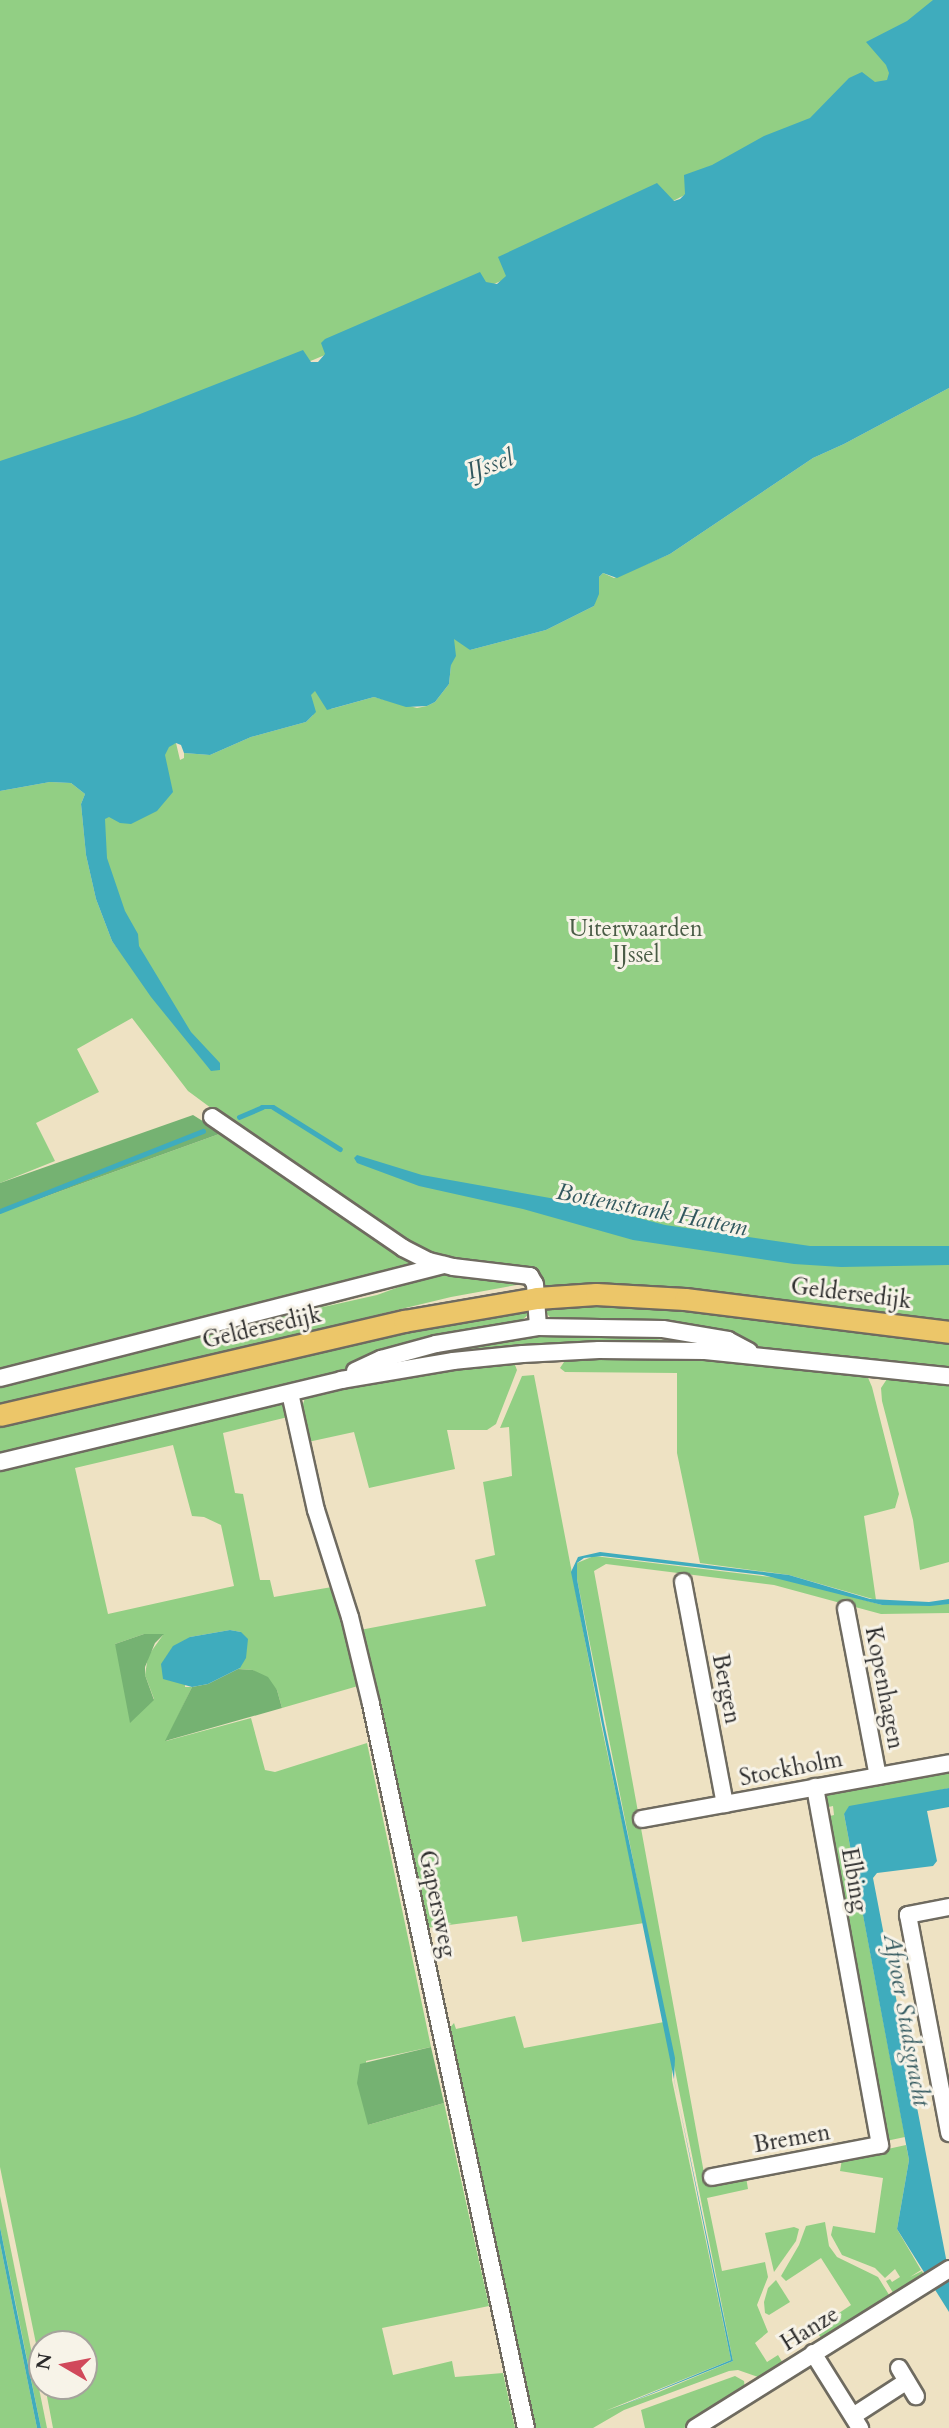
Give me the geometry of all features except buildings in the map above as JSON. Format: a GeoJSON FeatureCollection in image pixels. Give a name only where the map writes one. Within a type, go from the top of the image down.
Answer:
{"type":"FeatureCollection","features":[{"type":"Feature","properties":{"kind":"main road","name":"Geldersedijk"},"geometry":{"type":"LineString","coordinates":[[0,1415],[416,1319],[537,1298],[596,1294],[685,1299],[949,1332]]}},
{"type":"Feature","properties":{"kind":"street","name":"Geldersedijk"},"geometry":{"type":"LineString","coordinates":[[212,1116],[403,1248],[444,1265],[525,1273],[536,1284],[537,1298]]}},
{"type":"Feature","properties":{"kind":"street","name":"Geldersedijk"},"geometry":{"type":"LineString","coordinates":[[0,1378],[444,1265]]}},
{"type":"Feature","properties":{"kind":"street"},"geometry":{"type":"LineString","coordinates":[[537,1298],[538,1327]]}},
{"type":"Feature","properties":{"kind":"street"},"geometry":{"type":"LineString","coordinates":[[341,1380],[371,1363],[436,1344],[538,1327],[663,1329],[728,1340],[754,1354]]}},
{"type":"Feature","properties":{"kind":"street"},"geometry":{"type":"LineString","coordinates":[[0,1462],[341,1380],[453,1361],[551,1352],[669,1349],[754,1354],[949,1376]]}},
{"type":"Feature","properties":{"kind":"street","name":"Gapersweg"},"geometry":{"type":"LineString","coordinates":[[290,1393],[319,1522],[350,1618],[371,1704],[526,2428]]}},
{"type":"Feature","properties":{"kind":"street","name":"Bergen"},"geometry":{"type":"LineString","coordinates":[[683,1583],[725,1804]]}},
{"type":"Feature","properties":{"kind":"street","name":"Kopenhagen"},"geometry":{"type":"LineString","coordinates":[[846,1609],[878,1776]]}},
{"type":"Feature","properties":{"kind":"street","name":"Stockholm"},"geometry":{"type":"LineString","coordinates":[[642,1819],[949,1763]]}},
{"type":"Feature","properties":{"kind":"street","name":"Elbing"},"geometry":{"type":"LineString","coordinates":[[815,1787],[880,2145]]}},
{"type":"Feature","properties":{"kind":"street"},"geometry":{"type":"LineString","coordinates":[[949,1907],[908,1915],[949,2133]]}},
{"type":"Feature","properties":{"kind":"street","name":"Bremen"},"geometry":{"type":"LineString","coordinates":[[712,2177],[880,2145]]}},
{"type":"Feature","properties":{"kind":"street","name":"Hanze"},"geometry":{"type":"LineString","coordinates":[[695,2428],[949,2269]]}},
{"type":"Feature","properties":{"kind":"street"},"geometry":{"type":"LineString","coordinates":[[813,2353],[857,2422],[903,2374],[916,2396]]}},
{"type":"Feature","properties":{"kind":"green space"},"geometry":{"type":"Polygon","coordinates":[[[0,0],[949,0],[885,92],[675,200],[501,281],[313,360],[0,476],[0,0]]]}},
{"type":"Feature","properties":{"kind":"green space","name":"Uiterwaarden IJssel"},"geometry":{"type":"Polygon","coordinates":[[[949,388],[949,1323],[544,1289],[542,1283],[515,1278],[522,1284],[451,1297],[0,1406],[0,1213],[222,1133],[230,1122],[188,1091],[132,1018],[77,1049],[99,1092],[36,1123],[55,1161],[0,1183],[0,791],[50,782],[71,783],[85,794],[81,804],[86,855],[96,899],[112,941],[208,1067],[181,1029],[128,937],[105,859],[104,819],[162,747],[176,743],[180,760],[184,758],[184,753],[210,755],[251,737],[306,722],[313,715],[304,694],[321,686],[331,709],[374,697],[417,708],[427,706],[435,702],[449,684],[451,665],[443,631],[457,624],[470,650],[546,630],[594,606],[599,577],[603,573],[614,578],[670,554],[813,458],[949,388]],[[407,1284],[319,1308],[377,1295],[407,1284]]]}},
{"type":"Feature","properties":{"kind":"green space"},"geometry":{"type":"Polygon","coordinates":[[[193,1115],[222,1133],[0,1213],[0,1183],[193,1115]]]}},
{"type":"Feature","properties":{"kind":"green space"},"geometry":{"type":"Polygon","coordinates":[[[625,1304],[726,1313],[949,1340],[949,1371],[776,1351],[723,1336],[553,1320],[544,1311],[544,1307],[625,1304]]]}},
{"type":"Feature","properties":{"kind":"green space"},"geometry":{"type":"Polygon","coordinates":[[[528,1308],[528,1315],[516,1325],[376,1357],[328,1378],[0,1456],[0,1425],[392,1333],[528,1308]]]}},
{"type":"Feature","properties":{"kind":"green space"},"geometry":{"type":"Polygon","coordinates":[[[526,1333],[626,1335],[680,1342],[618,1341],[520,1347],[363,1371],[422,1353],[526,1333]]]}},
{"type":"Feature","properties":{"kind":"green space"},"geometry":{"type":"Polygon","coordinates":[[[568,1356],[696,1356],[866,1373],[872,1387],[899,1494],[895,1508],[864,1516],[876,1600],[789,1575],[700,1563],[677,1453],[677,1373],[565,1372],[560,1368],[568,1356]]]}},
{"type":"Feature","properties":{"kind":"green space"},"geometry":{"type":"Polygon","coordinates":[[[513,1360],[517,1370],[496,1424],[487,1430],[447,1430],[455,1469],[369,1488],[354,1432],[308,1442],[301,1410],[306,1395],[396,1376],[513,1360]]]}},
{"type":"Feature","properties":{"kind":"green space"},"geometry":{"type":"Polygon","coordinates":[[[534,1375],[601,1724],[644,1923],[522,1942],[517,1916],[426,1928],[360,1630],[486,1606],[475,1560],[495,1555],[483,1482],[512,1476],[509,1427],[500,1428],[522,1376],[534,1375]]]}},
{"type":"Feature","properties":{"kind":"green space"},"geometry":{"type":"Polygon","coordinates":[[[889,1376],[949,1383],[949,1562],[920,1570],[913,1520],[882,1401],[881,1388],[889,1376]]]}},
{"type":"Feature","properties":{"kind":"green space"},"geometry":{"type":"Polygon","coordinates":[[[276,1402],[285,1405],[292,1416],[223,1433],[235,1493],[243,1494],[260,1580],[270,1580],[274,1597],[332,1587],[358,1686],[282,1708],[277,1690],[253,1670],[238,1669],[241,1632],[230,1630],[190,1637],[185,1687],[192,1687],[166,1741],[251,1718],[265,1770],[275,1772],[367,1743],[431,2047],[366,2061],[368,2125],[444,2103],[489,2306],[382,2328],[393,2375],[452,2361],[455,2377],[503,2373],[515,2428],[53,2428],[48,2400],[98,2400],[98,2330],[33,2330],[0,2167],[0,1470],[276,1402]],[[173,1445],[75,1468],[108,1614],[234,1586],[221,1525],[204,1517],[192,1516],[173,1445]],[[144,1634],[115,1644],[143,1707],[154,1699],[145,1675],[148,1656],[163,1635],[144,1634]]]}},
{"type":"Feature","properties":{"kind":"green space"},"geometry":{"type":"Polygon","coordinates":[[[594,1556],[788,1579],[882,1605],[949,1604],[949,1613],[881,1614],[774,1585],[606,1564],[594,1571],[706,2184],[746,2177],[748,2189],[707,2198],[722,2271],[765,2262],[768,2277],[757,2305],[768,2332],[755,2343],[767,2362],[778,2355],[784,2365],[761,2378],[738,2370],[729,2371],[624,2410],[593,2428],[530,2428],[448,2030],[454,2023],[456,2029],[515,2016],[524,2048],[664,2022],[672,2061],[672,2080],[731,2360],[605,2411],[733,2361],[577,1579],[577,1563],[594,1556]]]}},
{"type":"Feature","properties":{"kind":"green space"},"geometry":{"type":"Polygon","coordinates":[[[144,1634],[164,1634],[155,1643],[145,1667],[145,1675],[154,1700],[130,1723],[115,1644],[144,1634]]]}},
{"type":"Feature","properties":{"kind":"green space"},"geometry":{"type":"Polygon","coordinates":[[[238,1669],[253,1670],[268,1677],[277,1690],[282,1708],[165,1741],[192,1687],[208,1684],[238,1669]]]}},
{"type":"Feature","properties":{"kind":"green space"},"geometry":{"type":"Polygon","coordinates":[[[949,1768],[949,1788],[844,1814],[905,2137],[886,2141],[826,1817],[834,1815],[833,1806],[824,1808],[823,1799],[828,1792],[949,1768]]]}},
{"type":"Feature","properties":{"kind":"green space"},"geometry":{"type":"Polygon","coordinates":[[[431,2047],[444,2103],[368,2125],[357,2083],[360,2064],[431,2047]]]}},
{"type":"Feature","properties":{"kind":"green space"},"geometry":{"type":"Polygon","coordinates":[[[906,2145],[909,2160],[897,2229],[921,2270],[910,2277],[922,2271],[925,2277],[895,2296],[886,2281],[890,2279],[892,2282],[900,2277],[895,2269],[885,2278],[875,2268],[842,2255],[831,2235],[833,2226],[875,2233],[883,2178],[840,2171],[842,2159],[906,2145]]]}},
{"type":"Feature","properties":{"kind":"green space"},"geometry":{"type":"Polygon","coordinates":[[[0,2196],[28,2334],[28,2364],[0,2227],[0,2196]]]}},
{"type":"Feature","properties":{"kind":"green space"},"geometry":{"type":"Polygon","coordinates":[[[825,2222],[829,2246],[837,2257],[878,2277],[891,2298],[823,2341],[815,2329],[851,2305],[821,2258],[786,2281],[781,2276],[799,2245],[806,2226],[825,2222]]]}},
{"type":"Feature","properties":{"kind":"green space"},"geometry":{"type":"Polygon","coordinates":[[[794,2227],[799,2229],[796,2241],[774,2272],[765,2233],[794,2227]]]}},
{"type":"Feature","properties":{"kind":"green space"},"geometry":{"type":"Polygon","coordinates":[[[0,2243],[28,2383],[28,2400],[31,2400],[37,2428],[0,2428],[0,2243]]]}},
{"type":"Feature","properties":{"kind":"green space"},"geometry":{"type":"Polygon","coordinates":[[[776,2280],[790,2302],[769,2315],[765,2313],[764,2302],[768,2288],[776,2280]]]}},
{"type":"Feature","properties":{"kind":"green space"},"geometry":{"type":"Polygon","coordinates":[[[735,2376],[744,2381],[745,2390],[684,2428],[645,2428],[641,2410],[735,2376]]]}},
{"type":"Feature","properties":{"kind":"green space"},"geometry":{"type":"Polygon","coordinates":[[[35,2400],[41,2400],[47,2428],[41,2428],[35,2400]]]}},
{"type":"Feature","properties":{"kind":"water","name":"IJssel"},"geometry":{"type":"Polygon","coordinates":[[[933,0],[949,0],[949,388],[813,458],[670,554],[617,578],[603,573],[599,577],[599,594],[594,606],[546,630],[470,650],[454,639],[456,656],[451,665],[449,684],[435,702],[427,706],[406,707],[374,697],[327,710],[315,691],[311,695],[316,712],[306,722],[251,737],[210,755],[184,753],[181,745],[176,743],[169,747],[165,755],[173,792],[157,811],[131,824],[120,823],[109,817],[105,819],[107,858],[125,911],[138,934],[139,946],[191,1032],[220,1063],[220,1070],[211,1071],[151,997],[112,941],[96,899],[86,855],[81,804],[85,794],[71,783],[50,782],[0,791],[0,461],[135,416],[303,350],[311,362],[318,362],[325,354],[321,343],[325,339],[480,272],[486,282],[497,284],[506,276],[498,257],[657,183],[674,201],[680,199],[685,194],[684,175],[712,165],[764,136],[810,118],[849,78],[862,72],[875,82],[887,80],[889,73],[886,65],[866,42],[907,21],[933,0]]]}},
{"type":"Feature","properties":{"kind":"water"},"geometry":{"type":"Polygon","coordinates":[[[357,1155],[422,1175],[589,1205],[665,1225],[810,1246],[949,1246],[949,1265],[841,1267],[794,1264],[633,1240],[523,1209],[419,1186],[357,1163],[354,1158],[357,1155]]]}},
{"type":"Feature","properties":{"kind":"water"},"geometry":{"type":"Polygon","coordinates":[[[600,1552],[789,1575],[870,1599],[929,1602],[949,1599],[949,1604],[930,1606],[882,1605],[763,1575],[602,1556],[584,1558],[577,1563],[577,1579],[604,1723],[675,2058],[674,2079],[571,1572],[578,1557],[600,1552]]]}},
{"type":"Feature","properties":{"kind":"water"},"geometry":{"type":"Polygon","coordinates":[[[230,1630],[241,1632],[248,1639],[246,1658],[240,1668],[208,1684],[192,1687],[163,1679],[161,1664],[173,1646],[190,1637],[230,1630]]]}},
{"type":"Feature","properties":{"kind":"water"},"geometry":{"type":"Polygon","coordinates":[[[949,1788],[949,1807],[927,1811],[937,1861],[933,1866],[877,1873],[873,1878],[949,2274],[949,2312],[897,2229],[909,2160],[844,1814],[849,1806],[949,1788]]]}},
{"type":"Feature","properties":{"kind":"water"},"geometry":{"type":"Polygon","coordinates":[[[678,2101],[733,2361],[606,2412],[731,2360],[678,2101]]]}},
{"type":"Feature","properties":{"kind":"water"},"geometry":{"type":"Polygon","coordinates":[[[0,2227],[28,2364],[28,2383],[0,2243],[0,2227]]]}},
{"type":"Feature","properties":{"kind":"water"},"geometry":{"type":"Polygon","coordinates":[[[31,2400],[35,2400],[41,2428],[37,2428],[31,2400]]]}},
{"type":"Feature","properties":{"kind":"waterway","name":"Bottenstrank Hattem"},"geometry":{"type":"LineString","coordinates":[[239,1117],[262,1107],[273,1107],[340,1149]]}},
{"type":"Feature","properties":{"kind":"waterway","name":"Bottenstrank Hattem"},"geometry":{"type":"LineString","coordinates":[[0,1211],[203,1131]]}},
{"type":"Feature","properties":{"kind":"water label","name":"Afvoer Stadsgracht"},"geometry":{"type":"Point","coordinates":[906,2020]}}]}
